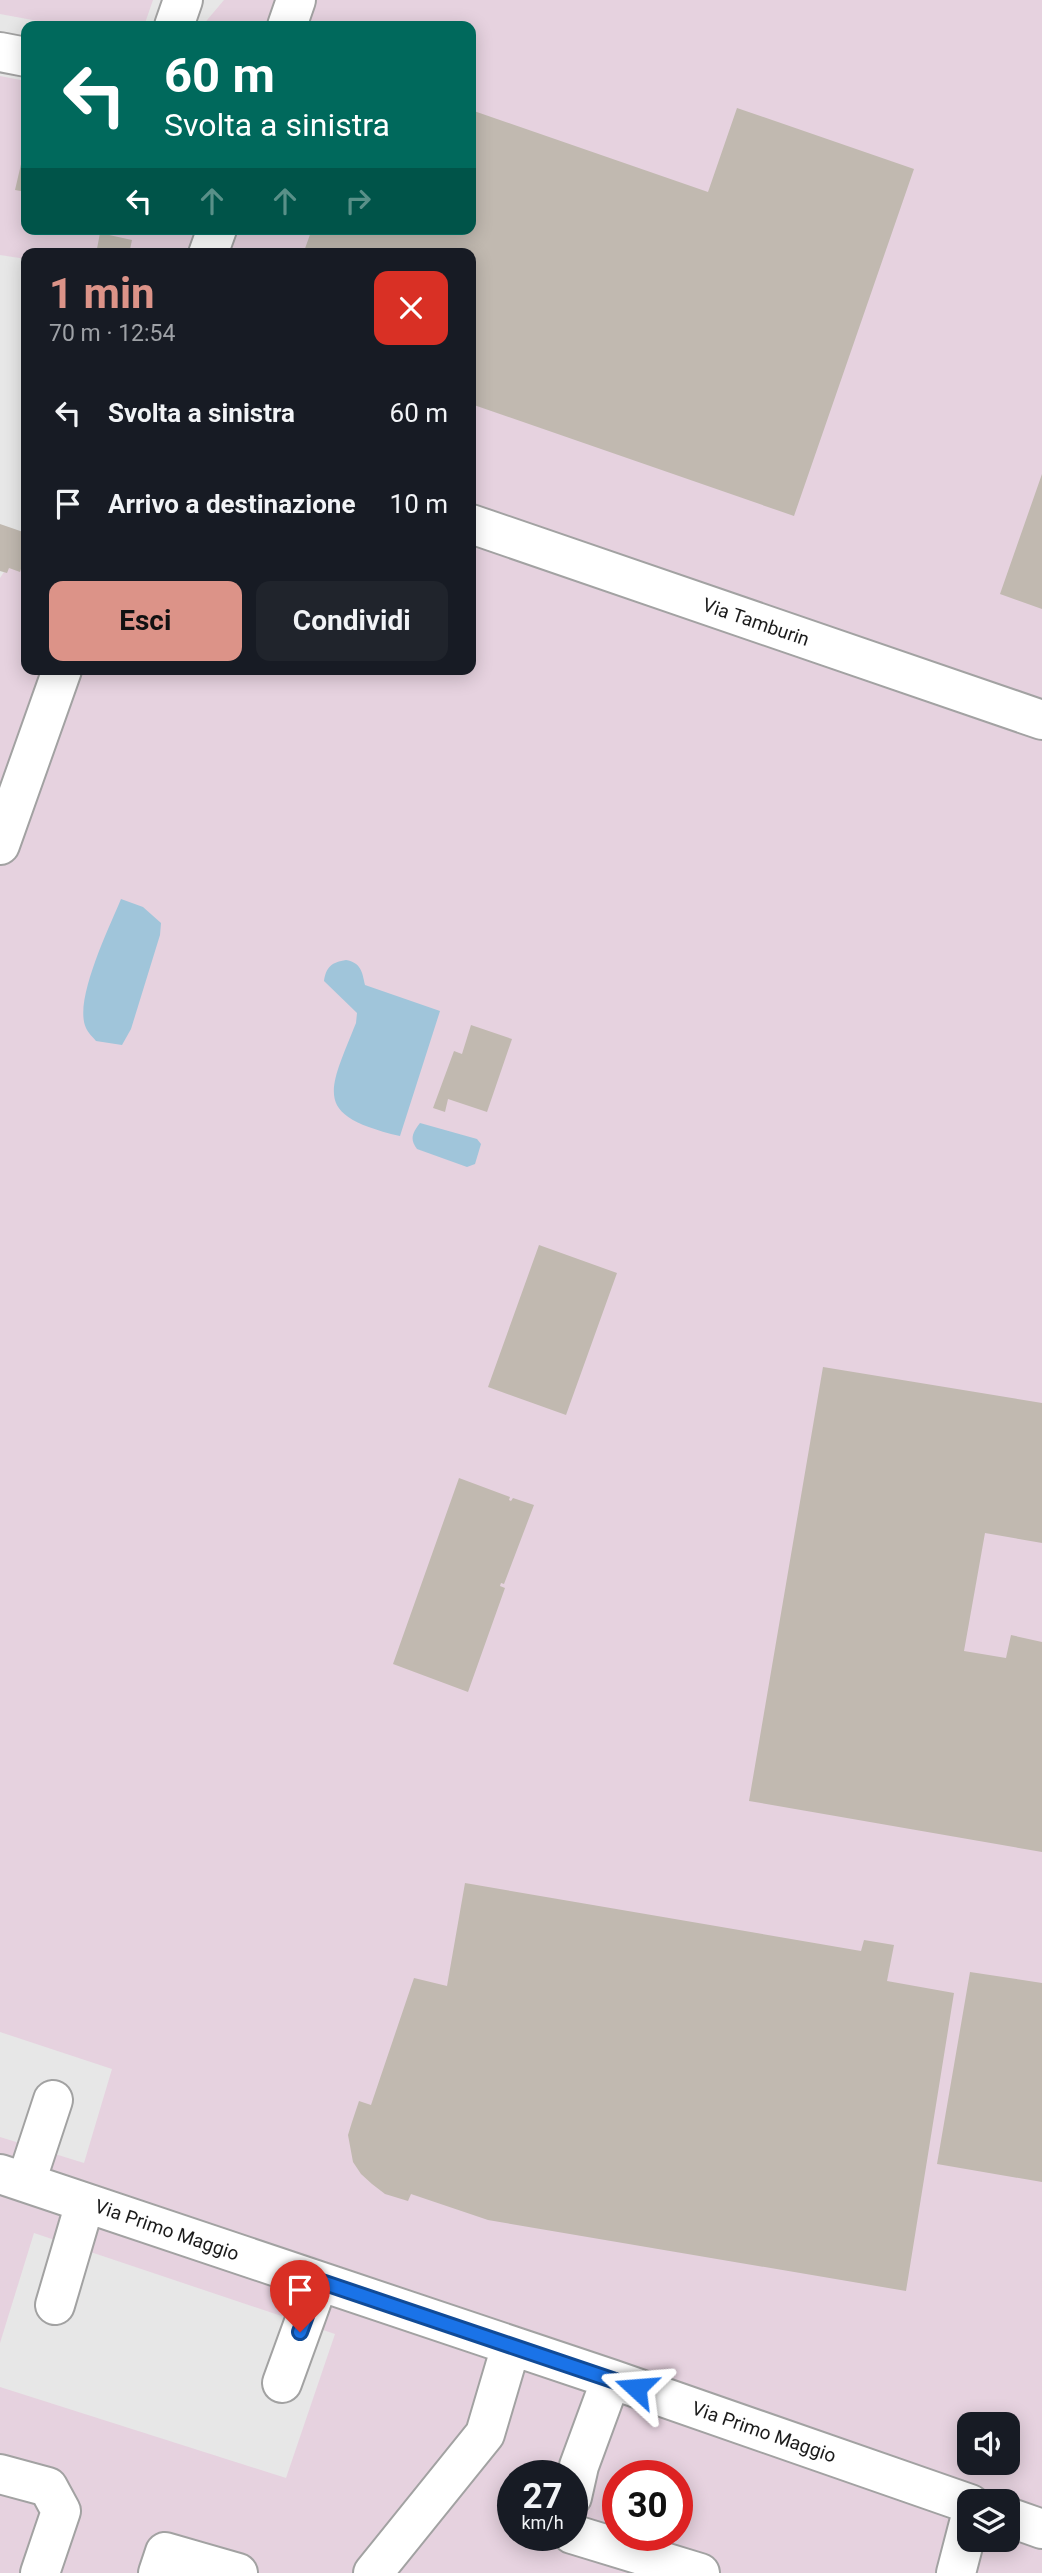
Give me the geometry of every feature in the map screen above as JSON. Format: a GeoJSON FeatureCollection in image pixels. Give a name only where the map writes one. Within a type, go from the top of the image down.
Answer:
{"type":"FeatureCollection","features":[{"type":"Feature","properties":{"kind":"street"},"geometry":{"type":"LineString","coordinates":[[176,21],[183,0]]}},
{"type":"Feature","properties":{"kind":"street"},"geometry":{"type":"LineString","coordinates":[[289,21],[296,0]]}},
{"type":"Feature","properties":{"kind":"street"},"geometry":{"type":"LineString","coordinates":[[0,52],[21,56]]}},
{"type":"Feature","properties":{"kind":"street","name":"Via Tamburin"},"geometry":{"type":"LineString","coordinates":[[476,526],[1042,720]]}},
{"type":"Feature","properties":{"kind":"street"},"geometry":{"type":"LineString","coordinates":[[0,845],[60,675]]}},
{"type":"Feature","properties":{"kind":"street"},"geometry":{"type":"LineString","coordinates":[[13,2178],[54,2100]]}},
{"type":"Feature","properties":{"kind":"street","name":"Via Primo Maggio"},"geometry":{"type":"LineString","coordinates":[[13,2178],[611,2379],[957,2499]]}},
{"type":"Feature","properties":{"kind":"street"},"geometry":{"type":"LineString","coordinates":[[55,2305],[85,2203]]}},
{"type":"Feature","properties":{"kind":"street"},"geometry":{"type":"LineString","coordinates":[[282,2383],[319,2281]]}},
{"type":"Feature","properties":{"kind":"street"},"geometry":{"type":"LineString","coordinates":[[373,2573],[485,2434],[511,2346]]}},
{"type":"Feature","properties":{"kind":"street"},"geometry":{"type":"LineString","coordinates":[[581,2460],[611,2379]]}},
{"type":"Feature","properties":{"kind":"street"},"geometry":{"type":"LineString","coordinates":[[0,2474],[48,2487],[61,2511],[40,2573]]}},
{"type":"Feature","properties":{"kind":"street"},"geometry":{"type":"LineString","coordinates":[[1020,2521],[1042,2529]]}},
{"type":"Feature","properties":{"kind":"street"},"geometry":{"type":"LineString","coordinates":[[588,2539],[700,2573]]}},
{"type":"Feature","properties":{"kind":"street"},"geometry":{"type":"LineString","coordinates":[[158,2573],[165,2552],[238,2573]]}},
{"type":"Feature","properties":{"kind":"street"},"geometry":{"type":"LineString","coordinates":[[956,2573],[961,2552]]}},
{"type":"Feature","properties":{"kind":"shaded area"},"geometry":{"type":"Polygon","coordinates":[[[0,0],[1042,0],[1042,2573],[0,2573],[0,0]]]}},
{"type":"Feature","properties":{"kind":"shaded area"},"geometry":{"type":"Polygon","coordinates":[[[153,0],[224,0],[206,21],[146,21],[153,0]]]}},
{"type":"Feature","properties":{"kind":"shaded area"},"geometry":{"type":"Polygon","coordinates":[[[0,14],[38,21],[21,21],[21,80],[0,76],[0,14]]]}},
{"type":"Feature","properties":{"kind":"shaded area"},"geometry":{"type":"Polygon","coordinates":[[[0,255],[21,258],[21,546],[0,578],[0,255]]]}},
{"type":"Feature","properties":{"kind":"shaded area"},"geometry":{"type":"Polygon","coordinates":[[[0,2032],[112,2069],[84,2163],[0,2137],[0,2032]]]}},
{"type":"Feature","properties":{"kind":"shaded area"},"geometry":{"type":"Polygon","coordinates":[[[34,2233],[335,2334],[286,2478],[0,2387],[0,2343],[34,2233]]]}},
{"type":"Feature","properties":{"kind":"water"},"geometry":{"type":"Polygon","coordinates":[[[121,899],[143,907],[161,923],[160,935],[131,1029],[122,1045],[96,1041],[87,1030],[83,1016],[88,982],[121,899]]]}},
{"type":"Feature","properties":{"kind":"water"},"geometry":{"type":"Polygon","coordinates":[[[346,960],[360,968],[365,985],[440,1011],[400,1136],[352,1119],[340,1109],[334,1098],[334,1084],[356,1023],[357,1013],[324,981],[330,966],[346,960]]]}},
{"type":"Feature","properties":{"kind":"water"},"geometry":{"type":"Polygon","coordinates":[[[420,1123],[477,1139],[481,1144],[475,1164],[467,1167],[417,1149],[413,1136],[420,1123]]]}},
{"type":"Feature","properties":{"kind":"building"},"geometry":{"type":"Polygon","coordinates":[[[737,108],[914,169],[794,516],[476,406],[476,248],[305,248],[310,235],[476,235],[476,112],[708,192],[737,108]]]}},
{"type":"Feature","properties":{"kind":"building"},"geometry":{"type":"Polygon","coordinates":[[[21,164],[21,191],[15,190],[21,164]]]}},
{"type":"Feature","properties":{"kind":"building"},"geometry":{"type":"Polygon","coordinates":[[[100,235],[132,240],[130,248],[97,248],[100,235]]]}},
{"type":"Feature","properties":{"kind":"building"},"geometry":{"type":"Polygon","coordinates":[[[1042,474],[1042,609],[1000,594],[1042,474]]]}},
{"type":"Feature","properties":{"kind":"building"},"geometry":{"type":"Polygon","coordinates":[[[0,524],[21,531],[21,569],[20,572],[9,568],[7,573],[0,571],[0,524]]]}},
{"type":"Feature","properties":{"kind":"building"},"geometry":{"type":"Polygon","coordinates":[[[471,1025],[512,1039],[487,1112],[448,1099],[445,1112],[433,1108],[454,1051],[462,1054],[471,1025]]]}},
{"type":"Feature","properties":{"kind":"building"},"geometry":{"type":"Polygon","coordinates":[[[539,1245],[617,1273],[566,1415],[488,1387],[539,1245]]]}},
{"type":"Feature","properties":{"kind":"building"},"geometry":{"type":"Polygon","coordinates":[[[823,1367],[1042,1403],[1042,1543],[985,1533],[964,1651],[1006,1658],[1011,1635],[1042,1642],[1042,1852],[749,1801],[823,1367]]]}},
{"type":"Feature","properties":{"kind":"building"},"geometry":{"type":"Polygon","coordinates":[[[459,1478],[510,1497],[511,1501],[513,1498],[534,1505],[504,1584],[501,1583],[500,1586],[505,1588],[468,1692],[393,1664],[459,1478]]]}},
{"type":"Feature","properties":{"kind":"building"},"geometry":{"type":"Polygon","coordinates":[[[465,1883],[861,1951],[864,1940],[894,1945],[887,1981],[954,1993],[906,2291],[488,2220],[411,2194],[408,2201],[385,2194],[361,2174],[353,2162],[348,2135],[359,2101],[371,2105],[414,1978],[447,1986],[465,1883]]]}},
{"type":"Feature","properties":{"kind":"building"},"geometry":{"type":"Polygon","coordinates":[[[970,1972],[1042,1983],[1042,2182],[937,2164],[970,1972]]]}},
{"type":"Feature","properties":{"kind":"route"},"geometry":{"type":"LineString","coordinates":[[300,2332],[319,2281],[636,2388]]}}]}
